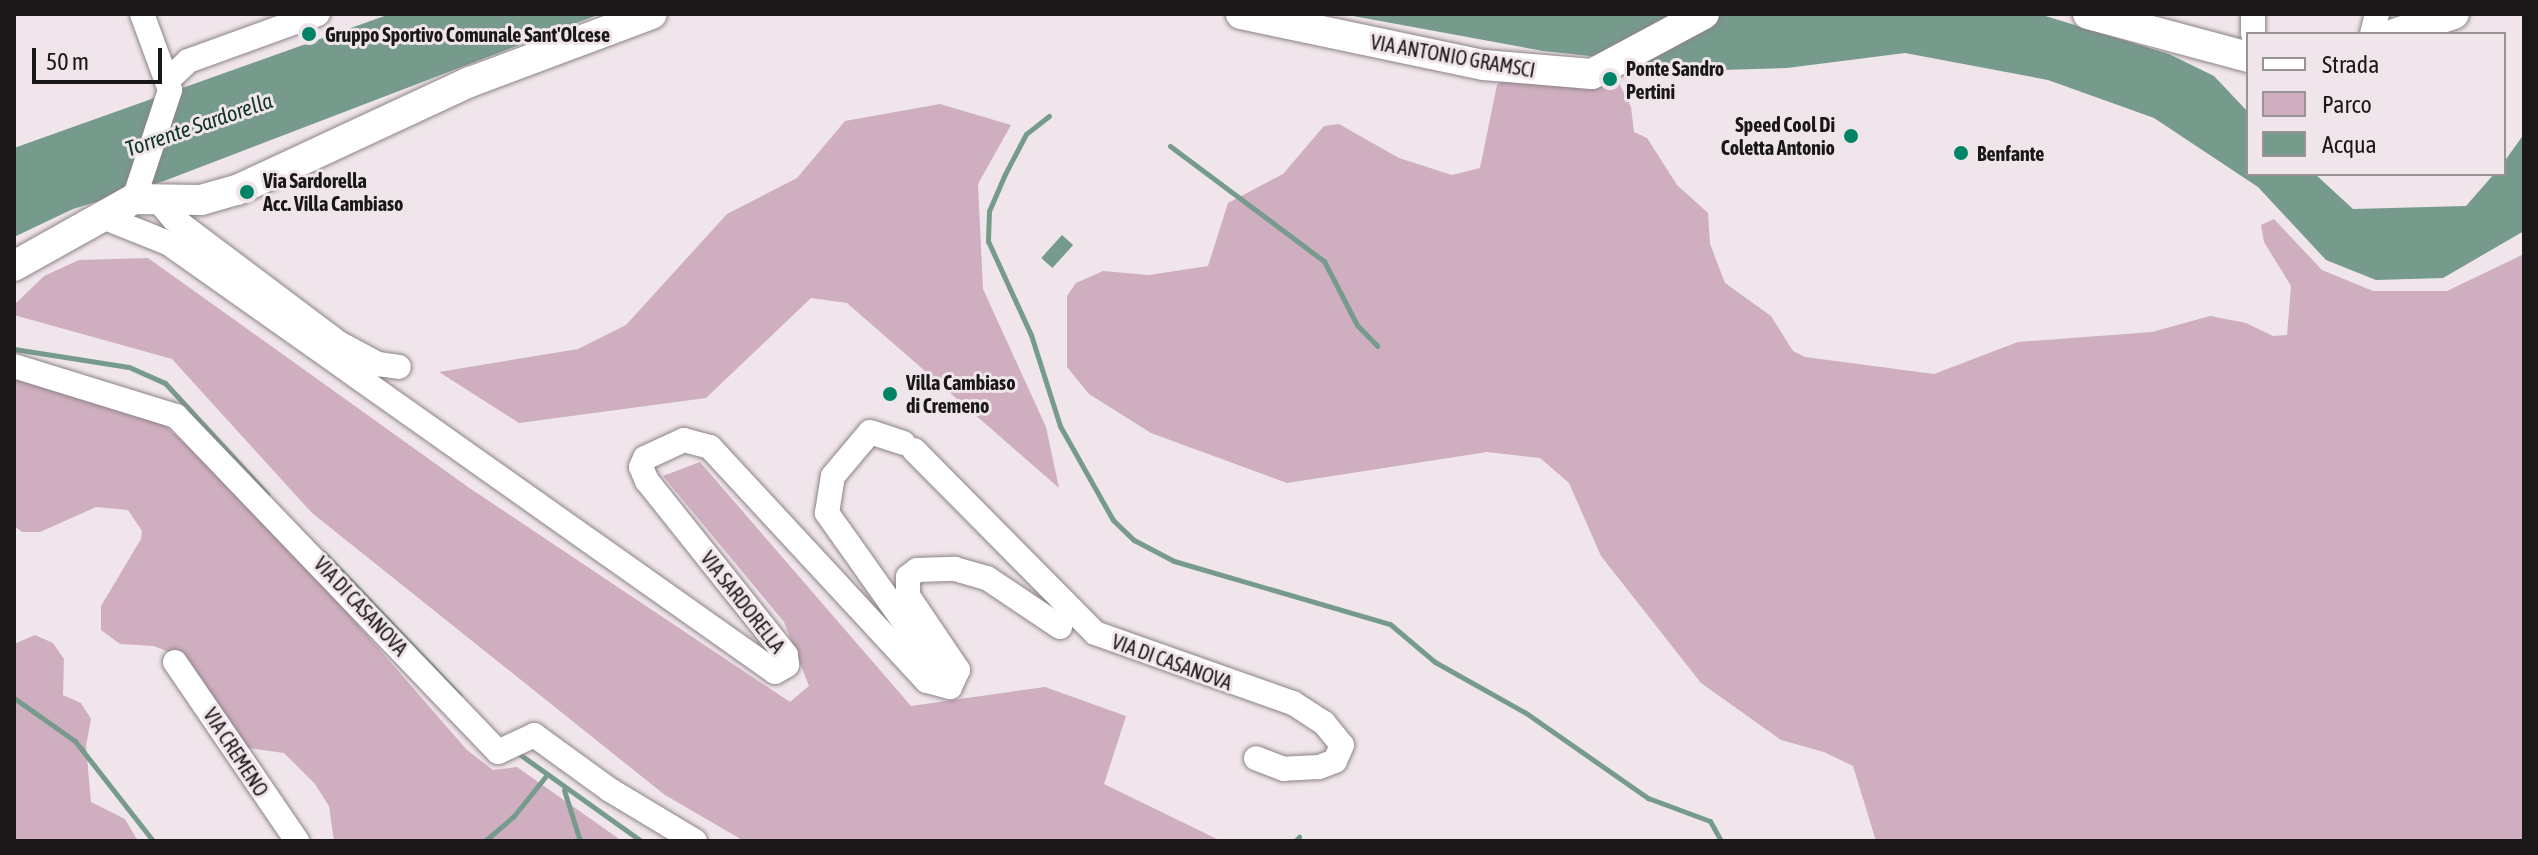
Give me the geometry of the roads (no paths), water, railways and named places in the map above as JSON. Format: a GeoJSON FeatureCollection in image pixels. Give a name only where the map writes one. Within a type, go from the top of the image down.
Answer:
{"type":"FeatureCollection","features":[{"type":"Feature","properties":{"kind":"main road"},"geometry":{"type":"LineString","coordinates":[[14,266],[144,196],[201,200],[237,190],[470,82],[652,14]]}},
{"type":"Feature","properties":{"kind":"main road","name":"VIA ANTONIO GRAMSCI"},"geometry":{"type":"LineString","coordinates":[[1241,14],[1516,70],[1592,74],[1704,14]]}},
{"type":"Feature","properties":{"kind":"main road"},"geometry":{"type":"LineString","coordinates":[[2088,14],[2246,56]]}},
{"type":"Feature","properties":{"kind":"main road"},"geometry":{"type":"LineString","coordinates":[[2400,32],[2454,14]]}},
{"type":"Feature","properties":{"kind":"street"},"geometry":{"type":"LineString","coordinates":[[142,14],[169,84]]}},
{"type":"Feature","properties":{"kind":"street"},"geometry":{"type":"LineString","coordinates":[[318,14],[188,61],[169,84],[144,196],[337,342],[368,360],[399,367]]}},
{"type":"Feature","properties":{"kind":"street","name":"VIA SARDORELLA"},"geometry":{"type":"LineString","coordinates":[[103,217],[168,243],[779,672],[787,665],[786,655],[641,467],[645,458],[684,440],[710,447],[927,681]]}},
{"type":"Feature","properties":{"kind":"street","name":"VIA DI CASANOVA"},"geometry":{"type":"LineString","coordinates":[[14,366],[176,416],[498,752],[534,735],[695,841]]}},
{"type":"Feature","properties":{"kind":"street","name":"VIA DI CASANOVA"},"geometry":{"type":"LineString","coordinates":[[927,681],[936,667],[827,513],[833,476],[870,432],[908,447],[1095,633],[1142,654],[1293,703],[1324,723],[1342,745],[1335,761],[1319,767],[1284,769],[1256,758]]}},
{"type":"Feature","properties":{"kind":"street"},"geometry":{"type":"LineString","coordinates":[[927,681],[950,687],[958,670],[908,596],[908,577],[917,570],[955,569],[987,578],[1060,627]]}},
{"type":"Feature","properties":{"kind":"street","name":"VIA CREMENO"},"geometry":{"type":"LineString","coordinates":[[175,662],[297,841]]}},
{"type":"Feature","properties":{"kind":"water","name":"Torrente Sardorella"},"geometry":{"type":"Polygon","coordinates":[[[390,14],[600,14],[164,181],[73,209],[14,237],[14,148],[390,14]]]}},
{"type":"Feature","properties":{"kind":"water"},"geometry":{"type":"Polygon","coordinates":[[[1342,14],[2039,14],[2169,54],[2214,76],[2246,110],[2246,176],[2317,176],[2353,209],[2466,206],[2492,176],[2506,176],[2506,159],[2524,134],[2524,231],[2443,278],[2376,280],[2326,260],[2258,187],[2154,118],[2048,80],[1905,53],[1787,68],[1722,70],[1543,51],[1342,14]]]}},
{"type":"Feature","properties":{"kind":"water"},"geometry":{"type":"Polygon","coordinates":[[[1062,235],[1073,245],[1052,268],[1041,258],[1062,235]]]}},
{"type":"Feature","properties":{"kind":"waterway"},"geometry":{"type":"LineString","coordinates":[[1049,116],[1026,134],[1005,174],[989,211],[988,241],[1031,335],[1060,426],[1113,520],[1134,540],[1174,561],[1390,624],[1435,662],[1526,713],[1648,798],[1710,821],[1721,841]]}},
{"type":"Feature","properties":{"kind":"waterway"},"geometry":{"type":"LineString","coordinates":[[1170,146],[1324,261],[1357,325],[1377,346]]}},
{"type":"Feature","properties":{"kind":"waterway"},"geometry":{"type":"LineString","coordinates":[[14,349],[129,367],[165,383],[267,494]]}},
{"type":"Feature","properties":{"kind":"waterway"},"geometry":{"type":"LineString","coordinates":[[324,553],[460,696]]}},
{"type":"Feature","properties":{"kind":"waterway"},"geometry":{"type":"LineString","coordinates":[[14,698],[75,741],[153,841]]}},
{"type":"Feature","properties":{"kind":"waterway"},"geometry":{"type":"LineString","coordinates":[[515,751],[641,841]]}},
{"type":"Feature","properties":{"kind":"waterway"},"geometry":{"type":"LineString","coordinates":[[485,841],[513,817],[545,777]]}},
{"type":"Feature","properties":{"kind":"waterway"},"geometry":{"type":"LineString","coordinates":[[564,790],[580,841]]}},
{"type":"Feature","properties":{"kind":"waterway"},"geometry":{"type":"LineString","coordinates":[[1295,841],[1299,837]]}},
{"type":"Feature","properties":{"kind":"place","name":"Gruppo Sportivo Comunale Sant'Olcese"},"geometry":{"type":"Point","coordinates":[309,34]}},
{"type":"Feature","properties":{"kind":"place","name":"Ponte Sandro Pertini"},"geometry":{"type":"Point","coordinates":[1610,79]}},
{"type":"Feature","properties":{"kind":"place","name":"Speed Cool Di Coletta Antonio"},"geometry":{"type":"Point","coordinates":[1851,136]}},
{"type":"Feature","properties":{"kind":"place","name":"Benfante"},"geometry":{"type":"Point","coordinates":[1961,153]}},
{"type":"Feature","properties":{"kind":"place","name":"Via Sardorella Acc. Villa Cambiaso"},"geometry":{"type":"Point","coordinates":[247,192]}},
{"type":"Feature","properties":{"kind":"place","name":"Villa Cambiaso di Cremeno"},"geometry":{"type":"Point","coordinates":[890,394]}}]}
